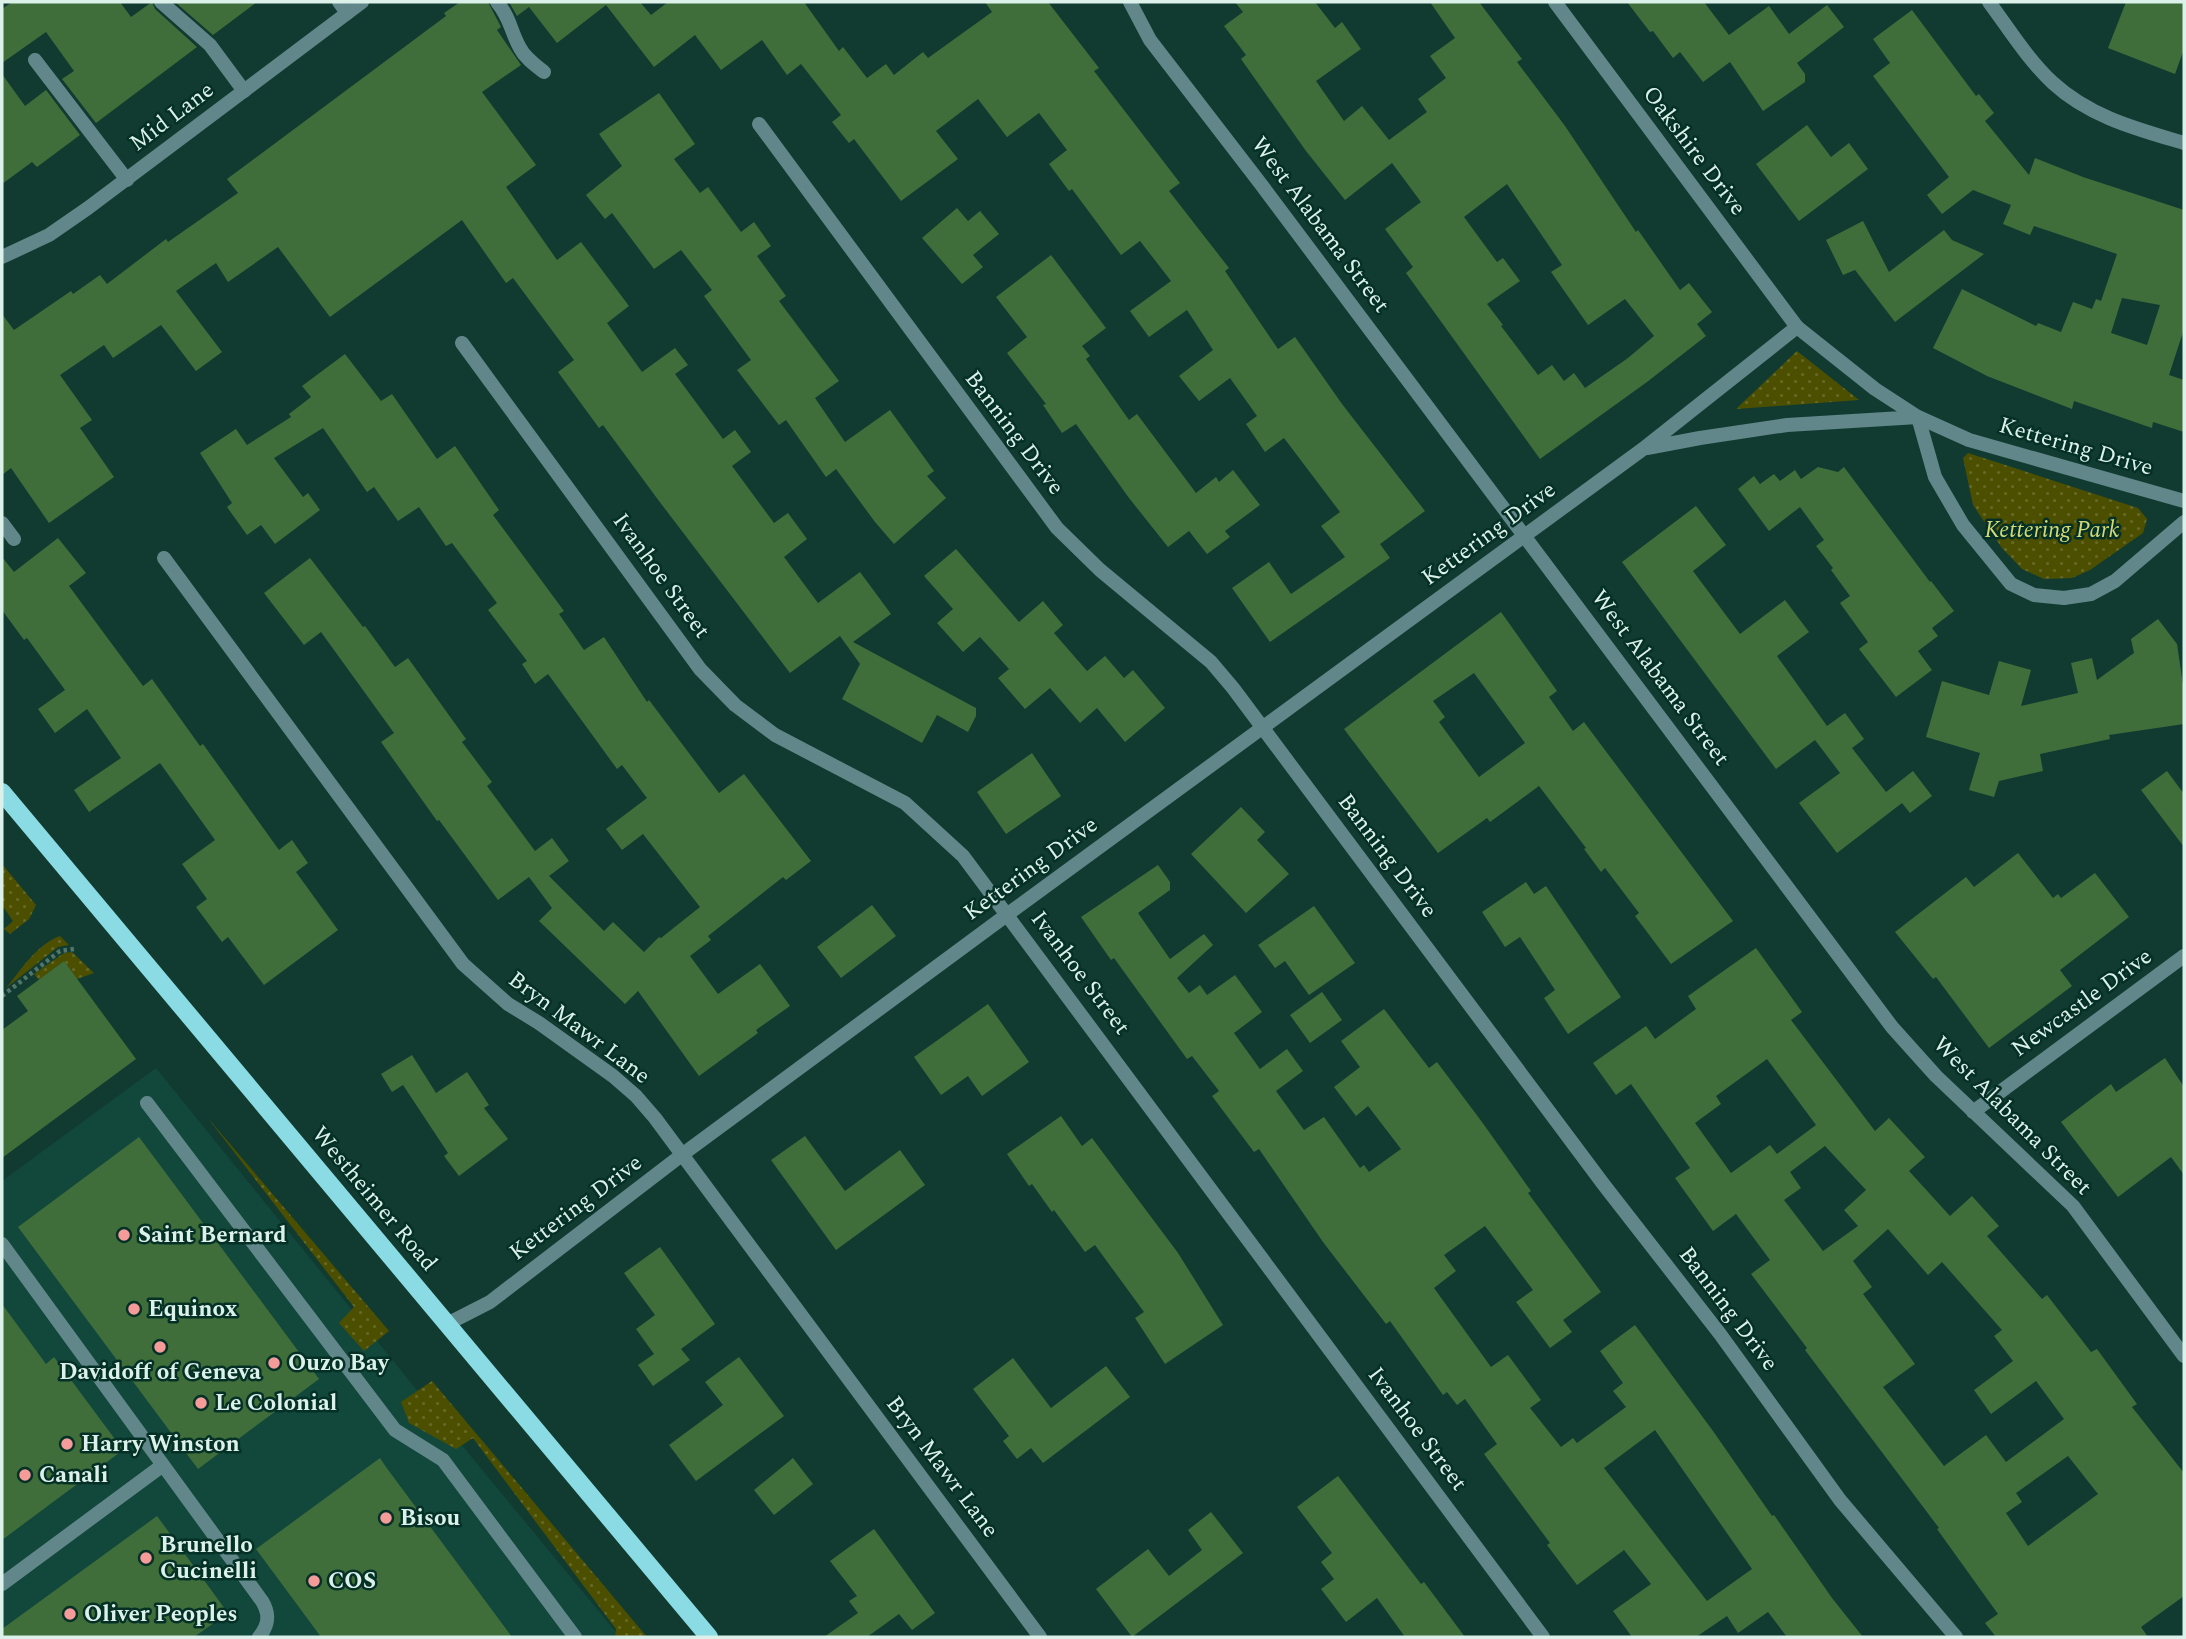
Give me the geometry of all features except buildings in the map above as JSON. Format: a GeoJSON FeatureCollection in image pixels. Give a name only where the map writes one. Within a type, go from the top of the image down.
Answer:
{"type":"FeatureCollection","features":[{"type":"Feature","properties":{"kind":"main road","name":"Westheimer Road"},"geometry":{"type":"LineString","coordinates":[[2,792],[709,1637]]}},
{"type":"Feature","properties":{"kind":"street"},"geometry":{"type":"LineString","coordinates":[[161,2],[210,45],[244,91]]}},
{"type":"Feature","properties":{"kind":"street","name":"Mid Lane"},"geometry":{"type":"LineString","coordinates":[[2,257],[49,234],[127,180],[244,91],[343,7],[362,2]]}},
{"type":"Feature","properties":{"kind":"street"},"geometry":{"type":"LineString","coordinates":[[497,2],[507,15],[520,49],[544,72]]}},
{"type":"Feature","properties":{"kind":"street","name":"West Alabama Street"},"geometry":{"type":"LineString","coordinates":[[1130,2],[1150,40],[1892,1027],[1936,1076],[2073,1206],[2184,1356]]}},
{"type":"Feature","properties":{"kind":"street","name":"Oakshire Drive"},"geometry":{"type":"LineString","coordinates":[[1555,2],[1797,327]]}},
{"type":"Feature","properties":{"kind":"street"},"geometry":{"type":"LineString","coordinates":[[1989,2],[2051,82],[2071,98],[2097,114],[2123,125],[2184,143]]}},
{"type":"Feature","properties":{"kind":"street"},"geometry":{"type":"LineString","coordinates":[[35,60],[127,180]]}},
{"type":"Feature","properties":{"kind":"street","name":"Banning Drive"},"geometry":{"type":"LineString","coordinates":[[759,124],[1057,528],[1100,569],[1211,662],[1604,1185],[1720,1334],[1840,1500],[1956,1637]]}},
{"type":"Feature","properties":{"kind":"street","name":"Kettering Drive"},"geometry":{"type":"LineString","coordinates":[[447,1324],[490,1302],[683,1154],[1007,914],[1643,449],[1797,327],[1875,389],[1918,417],[1969,440],[2184,501]]}},
{"type":"Feature","properties":{"kind":"street","name":"Ivanhoe Street"},"geometry":{"type":"LineString","coordinates":[[462,343],[700,668],[735,705],[775,735],[905,803],[963,856],[1543,1637]]}},
{"type":"Feature","properties":{"kind":"street"},"geometry":{"type":"LineString","coordinates":[[1918,417],[1935,477],[1963,525],[2011,584],[2034,595],[2064,598],[2091,594],[2115,581],[2184,523]]}},
{"type":"Feature","properties":{"kind":"street","name":"Kettering Drive"},"geometry":{"type":"LineString","coordinates":[[1643,449],[1787,425],[1918,417]]}},
{"type":"Feature","properties":{"kind":"street"},"geometry":{"type":"LineString","coordinates":[[2,523],[14,539]]}},
{"type":"Feature","properties":{"kind":"street","name":"Bryn Mawr Lane"},"geometry":{"type":"LineString","coordinates":[[164,558],[463,964],[508,1003],[613,1076],[636,1097],[683,1154],[1040,1637]]}},
{"type":"Feature","properties":{"kind":"street","name":"Newcastle Drive"},"geometry":{"type":"LineString","coordinates":[[1973,1112],[2184,956]]}},
{"type":"Feature","properties":{"kind":"street"},"geometry":{"type":"LineString","coordinates":[[147,1103],[395,1430],[443,1460],[575,1637]]}},
{"type":"Feature","properties":{"kind":"street"},"geometry":{"type":"LineString","coordinates":[[2,1244],[266,1608],[268,1624],[259,1637]]}},
{"type":"Feature","properties":{"kind":"street"},"geometry":{"type":"LineString","coordinates":[[2,1584],[163,1465]]}},
{"type":"Feature","properties":{"kind":"path"},"geometry":{"type":"LineString","coordinates":[[2,996],[60,951],[74,949]]}},
{"type":"Feature","properties":{"kind":"shaded area"},"geometry":{"type":"Polygon","coordinates":[[[156,1068],[620,1637],[2,1637],[2,1181],[156,1068]]]}},
{"type":"Feature","properties":{"kind":"green space"},"geometry":{"type":"Polygon","coordinates":[[[1797,351],[1859,400],[1736,409],[1797,351]]]}},
{"type":"Feature","properties":{"kind":"green space","name":"Kettering Park"},"geometry":{"type":"Polygon","coordinates":[[[1968,453],[2138,508],[2147,519],[2143,533],[2090,570],[2072,578],[2044,579],[2022,569],[2002,548],[1973,505],[1963,458],[1968,453]]]}},
{"type":"Feature","properties":{"kind":"green space"},"geometry":{"type":"Polygon","coordinates":[[[2,864],[36,905],[29,919],[10,934],[4,929],[13,921],[2,905],[2,864]]]}},
{"type":"Feature","properties":{"kind":"green space"},"geometry":{"type":"Polygon","coordinates":[[[60,936],[69,945],[58,947],[6,988],[37,951],[60,936]]]}},
{"type":"Feature","properties":{"kind":"green space"},"geometry":{"type":"Polygon","coordinates":[[[72,952],[94,973],[77,979],[64,961],[39,980],[34,974],[64,953],[72,952]]]}},
{"type":"Feature","properties":{"kind":"green space"},"geometry":{"type":"Polygon","coordinates":[[[207,1117],[389,1331],[364,1351],[339,1323],[354,1307],[207,1117]]]}},
{"type":"Feature","properties":{"kind":"green space"},"geometry":{"type":"Polygon","coordinates":[[[432,1381],[647,1637],[615,1637],[616,1629],[473,1438],[456,1449],[409,1423],[401,1402],[432,1381]]]}},
{"type":"Feature","properties":{"kind":"place","name":"Saint Bernard"},"geometry":{"type":"Point","coordinates":[124,1235]}},
{"type":"Feature","properties":{"kind":"place","name":"Equinox"},"geometry":{"type":"Point","coordinates":[134,1309]}},
{"type":"Feature","properties":{"kind":"place","name":"Davidoff of Geneva"},"geometry":{"type":"Point","coordinates":[160,1347]}},
{"type":"Feature","properties":{"kind":"place","name":"Ouzo Bay"},"geometry":{"type":"Point","coordinates":[274,1363]}},
{"type":"Feature","properties":{"kind":"place","name":"Le Colonial"},"geometry":{"type":"Point","coordinates":[201,1403]}},
{"type":"Feature","properties":{"kind":"place","name":"Harry Winston"},"geometry":{"type":"Point","coordinates":[67,1444]}},
{"type":"Feature","properties":{"kind":"place","name":"Canali"},"geometry":{"type":"Point","coordinates":[25,1475]}},
{"type":"Feature","properties":{"kind":"place","name":"Bisou"},"geometry":{"type":"Point","coordinates":[386,1518]}},
{"type":"Feature","properties":{"kind":"place","name":"Brunello Cucinelli"},"geometry":{"type":"Point","coordinates":[146,1558]}},
{"type":"Feature","properties":{"kind":"place","name":"COS"},"geometry":{"type":"Point","coordinates":[314,1581]}},
{"type":"Feature","properties":{"kind":"place","name":"Oliver Peoples"},"geometry":{"type":"Point","coordinates":[70,1614]}}]}
